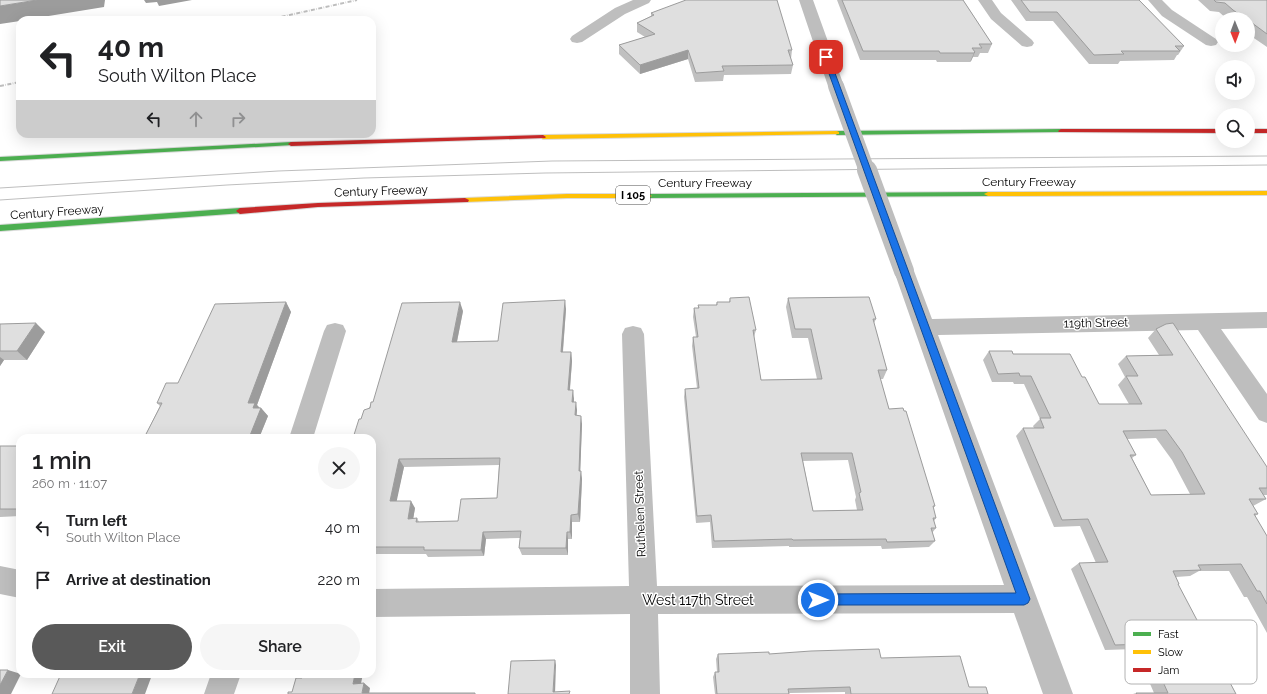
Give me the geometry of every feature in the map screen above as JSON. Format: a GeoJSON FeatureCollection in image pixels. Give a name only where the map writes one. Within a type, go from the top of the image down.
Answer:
{"type":"FeatureCollection","features":[{"type":"Feature","properties":{"kind":"highway"},"geometry":{"type":"LineString","coordinates":[[0,159],[99,152],[378,140],[709,134],[1215,131]]}},
{"type":"Feature","properties":{"kind":"highway"},"geometry":{"type":"LineString","coordinates":[[1255,131],[1267,131]]}},
{"type":"Feature","properties":{"kind":"highway","name":"Century Freeway"},"geometry":{"type":"LineString","coordinates":[[0,228],[318,205],[567,196],[1267,193]]}},
{"type":"Feature","properties":{"kind":"street"},"geometry":{"type":"LineString","coordinates":[[577,39],[620,11],[644,0]]}},
{"type":"Feature","properties":{"kind":"street"},"geometry":{"type":"LineString","coordinates":[[806,0],[1058,694]]}},
{"type":"Feature","properties":{"kind":"street"},"geometry":{"type":"LineString","coordinates":[[984,0],[996,16],[1027,43]]}},
{"type":"Feature","properties":{"kind":"street"},"geometry":{"type":"LineString","coordinates":[[1155,0],[1167,13],[1211,42]]}},
{"type":"Feature","properties":{"kind":"street","name":"119th Street"},"geometry":{"type":"LineString","coordinates":[[925,327],[1267,320]]}},
{"type":"Feature","properties":{"kind":"street"},"geometry":{"type":"LineString","coordinates":[[1204,321],[1267,413]]}},
{"type":"Feature","properties":{"kind":"street"},"geometry":{"type":"LineString","coordinates":[[302,434],[335,331]]}},
{"type":"Feature","properties":{"kind":"street","name":"Ruthelen Street"},"geometry":{"type":"LineString","coordinates":[[633,334],[644,600],[645,694]]}},
{"type":"Feature","properties":{"kind":"street"},"geometry":{"type":"LineString","coordinates":[[0,580],[16,583]]}},
{"type":"Feature","properties":{"kind":"street","name":"West 117th Street"},"geometry":{"type":"LineString","coordinates":[[376,603],[644,600],[1024,599]]}},
{"type":"Feature","properties":{"kind":"street"},"geometry":{"type":"LineString","coordinates":[[219,694],[225,678]]}},
{"type":"Feature","properties":{"kind":"building"},"geometry":{"type":"Polygon","coordinates":[[[0,0],[37,0],[0,6],[0,0]]]}},
{"type":"Feature","properties":{"kind":"building"},"geometry":{"type":"Polygon","coordinates":[[[686,0],[777,0],[792,50],[788,50],[793,65],[722,66],[724,71],[696,73],[688,50],[640,65],[619,45],[655,34],[637,23],[654,15],[651,13],[686,0]]]}},
{"type":"Feature","properties":{"kind":"building"},"geometry":{"type":"Polygon","coordinates":[[[842,0],[963,0],[992,44],[979,44],[982,48],[972,48],[975,52],[974,53],[940,53],[939,51],[863,51],[842,0]]]}},
{"type":"Feature","properties":{"kind":"building"},"geometry":{"type":"Polygon","coordinates":[[[1021,0],[1139,0],[1184,46],[1175,46],[1180,51],[1121,51],[1124,54],[1094,55],[1057,12],[1030,12],[1021,0]]]}},
{"type":"Feature","properties":{"kind":"building"},"geometry":{"type":"Polygon","coordinates":[[[1214,0],[1267,0],[1267,34],[1255,25],[1255,12],[1236,12],[1225,3],[1216,2],[1214,0]]]}},
{"type":"Feature","properties":{"kind":"building"},"geometry":{"type":"Polygon","coordinates":[[[749,297],[756,330],[753,330],[761,380],[822,379],[811,329],[795,329],[788,298],[869,297],[876,319],[873,319],[887,370],[878,370],[889,409],[903,408],[904,411],[906,411],[935,506],[933,506],[936,518],[933,518],[936,528],[931,528],[935,541],[887,542],[886,539],[792,539],[714,541],[711,515],[697,516],[685,389],[699,388],[693,337],[698,337],[694,308],[699,308],[698,305],[717,305],[717,302],[730,302],[730,298],[749,297]],[[801,453],[813,511],[863,510],[859,493],[861,492],[852,453],[801,453]]]}},
{"type":"Feature","properties":{"kind":"building"},"geometry":{"type":"Polygon","coordinates":[[[565,300],[561,352],[571,352],[568,390],[573,390],[572,402],[576,402],[575,415],[581,416],[579,471],[581,471],[578,514],[571,515],[570,532],[567,532],[566,548],[519,548],[521,531],[483,532],[481,550],[424,550],[424,547],[376,547],[376,434],[354,434],[359,419],[361,419],[364,410],[370,408],[371,402],[373,402],[402,303],[460,302],[452,342],[498,341],[503,303],[565,300]],[[500,458],[399,459],[390,501],[411,501],[408,519],[417,518],[416,522],[458,521],[461,499],[497,498],[500,458]]]}},
{"type":"Feature","properties":{"kind":"building"},"geometry":{"type":"Polygon","coordinates":[[[286,302],[248,403],[255,403],[253,408],[261,408],[251,434],[146,434],[162,403],[157,403],[166,383],[178,383],[215,304],[286,302]]]}},
{"type":"Feature","properties":{"kind":"building"},"geometry":{"type":"Polygon","coordinates":[[[36,323],[17,351],[0,351],[0,324],[36,323]]]}},
{"type":"Feature","properties":{"kind":"building"},"geometry":{"type":"Polygon","coordinates":[[[1173,323],[1267,467],[1267,488],[1259,488],[1266,499],[1249,499],[1258,514],[1254,514],[1267,536],[1267,604],[1260,591],[1257,591],[1241,564],[1198,565],[1201,570],[1173,571],[1178,584],[1197,620],[1125,620],[1125,645],[1115,645],[1079,563],[1108,562],[1088,519],[1062,520],[1023,428],[1044,428],[1040,418],[1051,418],[1031,376],[1020,376],[1019,373],[998,374],[989,351],[1012,351],[1013,354],[1070,354],[1082,377],[1085,377],[1099,404],[1142,404],[1126,376],[1138,376],[1126,356],[1173,355],[1156,329],[1166,324],[1173,323]],[[1166,430],[1123,431],[1136,455],[1130,455],[1151,495],[1205,494],[1182,452],[1166,430]]]}},
{"type":"Feature","properties":{"kind":"building"},"geometry":{"type":"Polygon","coordinates":[[[0,446],[16,446],[16,509],[0,509],[0,446]]]}},
{"type":"Feature","properties":{"kind":"building"},"geometry":{"type":"Polygon","coordinates":[[[879,649],[881,658],[960,656],[969,687],[986,687],[988,694],[851,694],[850,687],[788,689],[789,694],[717,694],[715,672],[719,672],[718,654],[769,652],[769,654],[879,649]]]}},
{"type":"Feature","properties":{"kind":"building"},"geometry":{"type":"Polygon","coordinates":[[[555,660],[553,692],[570,691],[569,694],[508,694],[511,661],[555,660]]]}},
{"type":"Feature","properties":{"kind":"building"},"geometry":{"type":"Polygon","coordinates":[[[0,670],[8,670],[0,685],[0,670]]]}},
{"type":"Feature","properties":{"kind":"building"},"geometry":{"type":"Polygon","coordinates":[[[59,678],[138,678],[132,694],[52,694],[59,678]]]}},
{"type":"Feature","properties":{"kind":"building"},"geometry":{"type":"Polygon","coordinates":[[[296,678],[354,678],[353,684],[364,683],[362,693],[475,694],[288,694],[288,692],[292,692],[296,678]]]}},
{"type":"Feature","properties":{"kind":"building"},"geometry":{"type":"Polygon","coordinates":[[[1164,684],[1231,684],[1236,694],[1136,693],[1168,693],[1164,684]]]}},
{"type":"Feature","properties":{"kind":"tram line"},"geometry":{"type":"LineString","coordinates":[[0,188],[278,171],[552,161],[1267,156]]}},
{"type":"Feature","properties":{"kind":"tram line"},"geometry":{"type":"LineString","coordinates":[[0,200],[227,185],[364,178],[545,173],[1267,165]]}},
{"type":"Feature","properties":{"kind":"railway"},"geometry":{"type":"LineString","coordinates":[[285,16],[357,0]]}},
{"type":"Feature","properties":{"kind":"railway"},"geometry":{"type":"LineString","coordinates":[[0,86],[16,83]]}},
{"type":"Feature","properties":{"kind":"traffic: fast"},"geometry":{"type":"LineString","coordinates":[[837,133],[1061,131]]}},
{"type":"Feature","properties":{"kind":"traffic: fast"},"geometry":{"type":"LineString","coordinates":[[0,159],[291,144]]}},
{"type":"Feature","properties":{"kind":"traffic: fast"},"geometry":{"type":"LineString","coordinates":[[648,196],[988,194]]}},
{"type":"Feature","properties":{"kind":"traffic: fast"},"geometry":{"type":"LineString","coordinates":[[0,228],[240,211]]}},
{"type":"Feature","properties":{"kind":"traffic: slow"},"geometry":{"type":"LineString","coordinates":[[543,137],[837,133]]}},
{"type":"Feature","properties":{"kind":"traffic: slow"},"geometry":{"type":"LineString","coordinates":[[988,194],[1267,193]]}},
{"type":"Feature","properties":{"kind":"traffic: slow"},"geometry":{"type":"LineString","coordinates":[[465,200],[567,196],[648,196]]}},
{"type":"Feature","properties":{"kind":"traffic: jam"},"geometry":{"type":"LineString","coordinates":[[1061,131],[1215,131]]}},
{"type":"Feature","properties":{"kind":"traffic: jam"},"geometry":{"type":"LineString","coordinates":[[1255,131],[1267,131]]}},
{"type":"Feature","properties":{"kind":"traffic: jam"},"geometry":{"type":"LineString","coordinates":[[291,144],[543,137]]}},
{"type":"Feature","properties":{"kind":"traffic: jam"},"geometry":{"type":"LineString","coordinates":[[240,211],[318,205],[465,200]]}},
{"type":"Feature","properties":{"kind":"route"},"geometry":{"type":"LineString","coordinates":[[818,600],[1024,599],[826,57]]}}]}
